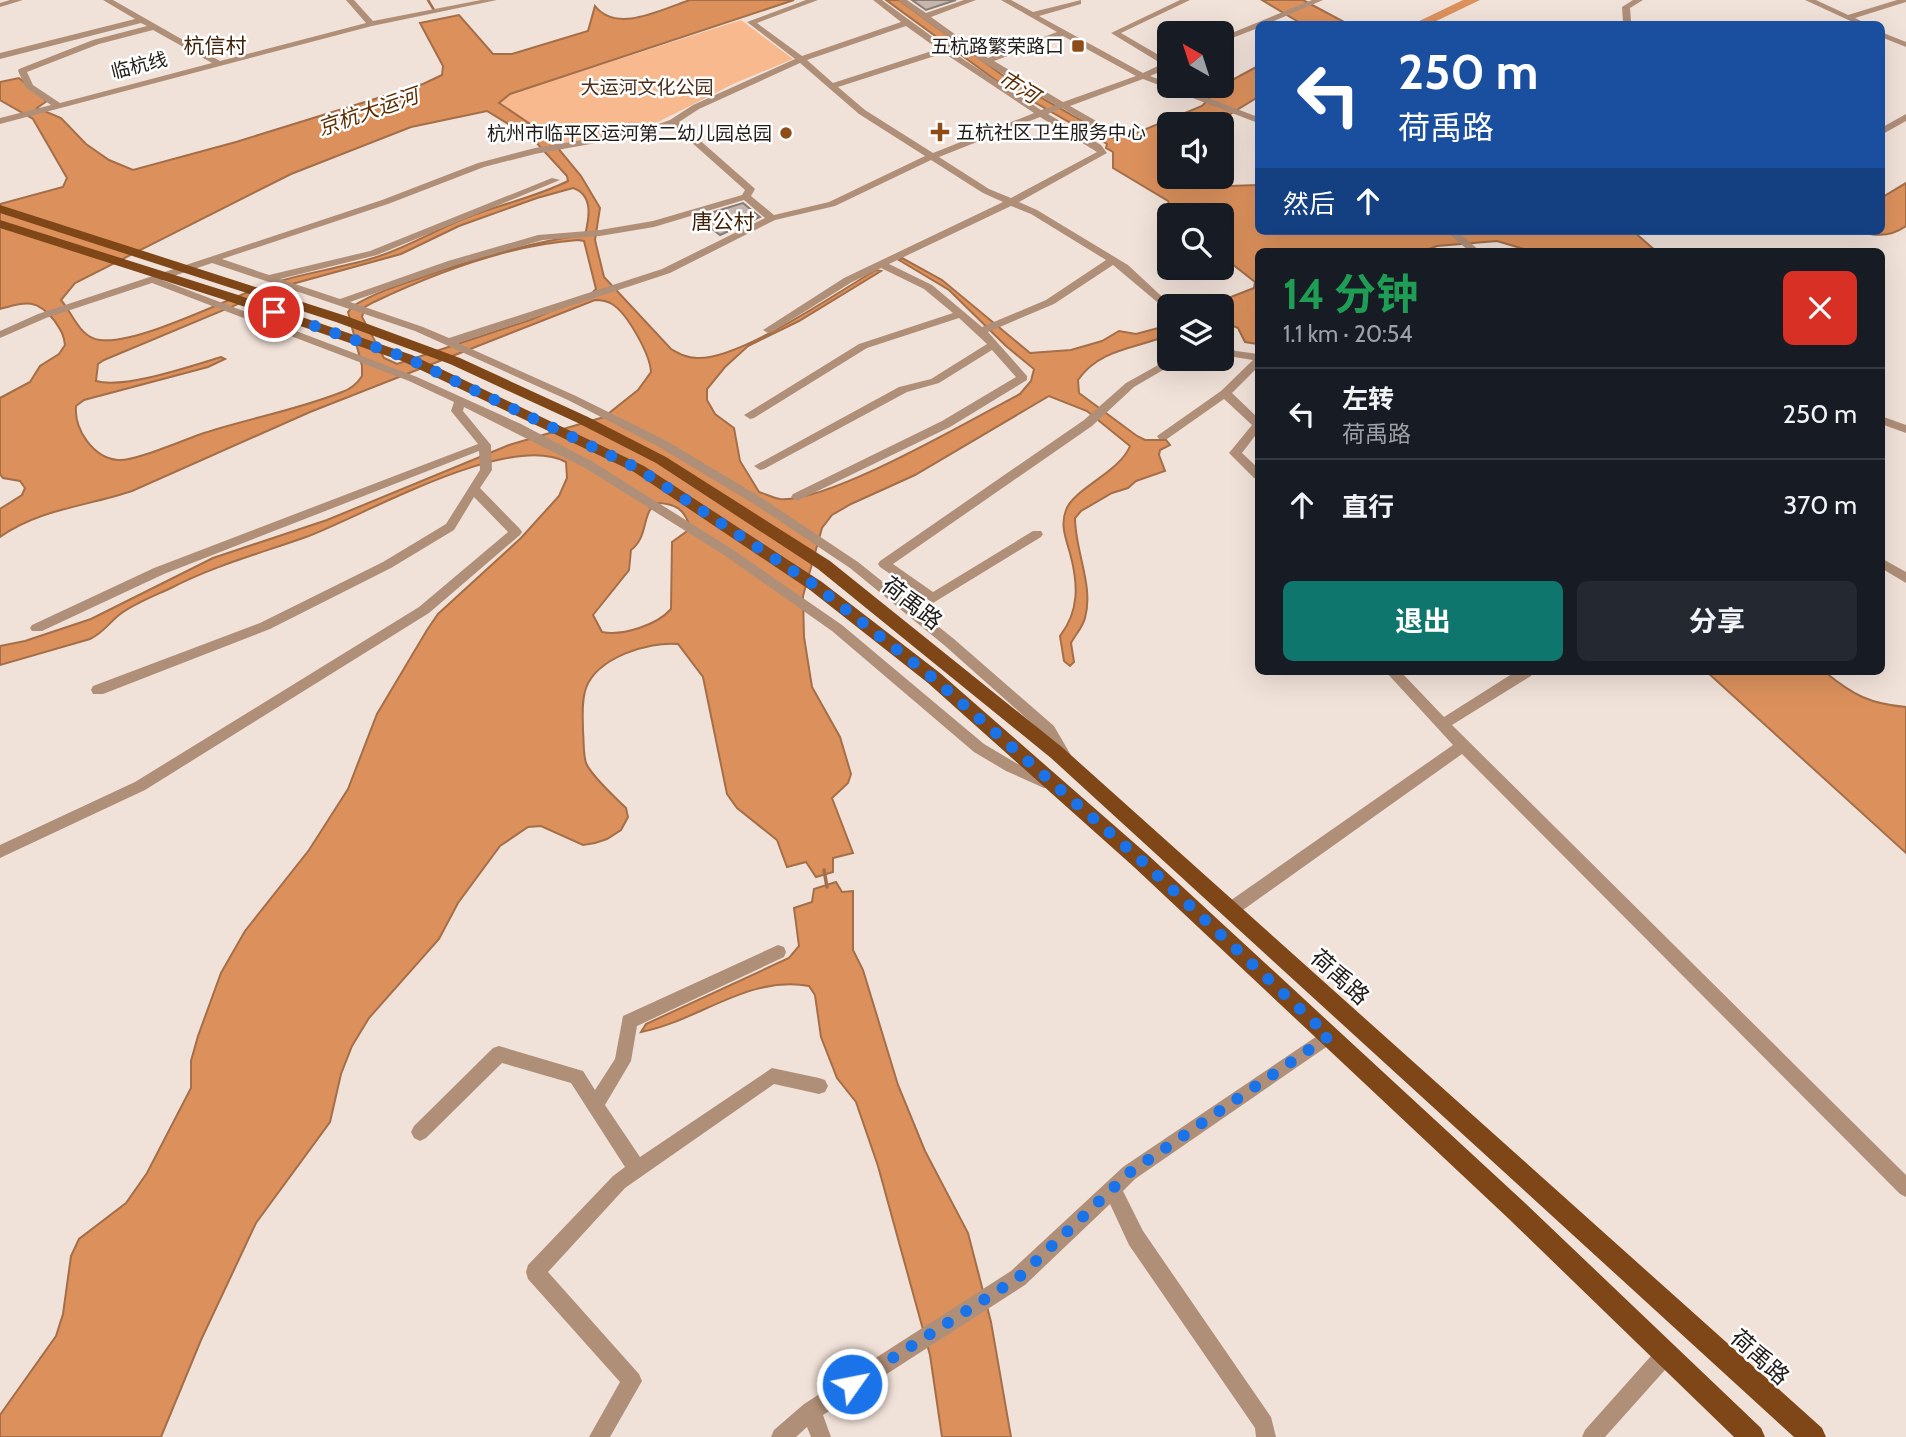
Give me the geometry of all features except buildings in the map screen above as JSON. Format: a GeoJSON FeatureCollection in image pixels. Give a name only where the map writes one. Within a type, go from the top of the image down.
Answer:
{"type":"FeatureCollection","features":[{"type":"Feature","properties":{"kind":"main road","name":"荷禹路"},"geometry":{"type":"LineString","coordinates":[[0,209],[341,319],[443,356],[583,420],[661,460],[829,558],[1070,765],[1813,1437]]}},
{"type":"Feature","properties":{"kind":"main road","name":"荷禹路"},"geometry":{"type":"LineString","coordinates":[[0,224],[230,297],[407,358],[639,469],[816,586],[933,678],[1057,787],[1329,1036],[1752,1437]]}},
{"type":"Feature","properties":{"kind":"street"},"geometry":{"type":"LineString","coordinates":[[0,5],[19,0]]}},
{"type":"Feature","properties":{"kind":"street"},"geometry":{"type":"LineString","coordinates":[[107,0],[218,63]]}},
{"type":"Feature","properties":{"kind":"street"},"geometry":{"type":"LineString","coordinates":[[350,0],[371,24]]}},
{"type":"Feature","properties":{"kind":"street","name":"临杭线"},"geometry":{"type":"LineString","coordinates":[[0,121],[371,24],[493,0]]}},
{"type":"Feature","properties":{"kind":"street"},"geometry":{"type":"LineString","coordinates":[[814,0],[751,22],[801,59],[862,112],[986,191],[1034,212],[1113,260],[1157,298]]}},
{"type":"Feature","properties":{"kind":"street"},"geometry":{"type":"LineString","coordinates":[[768,330],[848,279],[1011,202],[1102,153],[1098,147],[1039,114],[877,0]]}},
{"type":"Feature","properties":{"kind":"street"},"geometry":{"type":"LineString","coordinates":[[902,0],[986,61],[1096,124]]}},
{"type":"Feature","properties":{"kind":"street"},"geometry":{"type":"LineString","coordinates":[[926,16],[972,0]]}},
{"type":"Feature","properties":{"kind":"street"},"geometry":{"type":"LineString","coordinates":[[1005,0],[1142,76],[1255,119]]}},
{"type":"Feature","properties":{"kind":"street"},"geometry":{"type":"LineString","coordinates":[[1157,58],[1115,33],[1186,0]]}},
{"type":"Feature","properties":{"kind":"street"},"geometry":{"type":"LineString","coordinates":[[1266,21],[1319,0]]}},
{"type":"Feature","properties":{"kind":"street"},"geometry":{"type":"LineString","coordinates":[[1627,21],[1626,7],[1639,0]]}},
{"type":"Feature","properties":{"kind":"street"},"geometry":{"type":"LineString","coordinates":[[1809,0],[1857,21]]}},
{"type":"Feature","properties":{"kind":"street"},"geometry":{"type":"LineString","coordinates":[[1849,17],[1905,0]]}},
{"type":"Feature","properties":{"kind":"street"},"geometry":{"type":"LineString","coordinates":[[1036,17],[1078,2]]}},
{"type":"Feature","properties":{"kind":"street"},"geometry":{"type":"LineString","coordinates":[[0,56],[142,20]]}},
{"type":"Feature","properties":{"kind":"street"},"geometry":{"type":"LineString","coordinates":[[0,335],[69,306],[385,202],[481,165],[535,151],[646,131],[673,122],[696,107],[801,59],[907,23]]}},
{"type":"Feature","properties":{"kind":"street"},"geometry":{"type":"LineString","coordinates":[[1234,35],[1255,26]]}},
{"type":"Feature","properties":{"kind":"street"},"geometry":{"type":"LineString","coordinates":[[57,104],[29,86],[22,71],[96,43],[154,27]]}},
{"type":"Feature","properties":{"kind":"street"},"geometry":{"type":"LineString","coordinates":[[986,61],[1065,33]]}},
{"type":"Feature","properties":{"kind":"street"},"geometry":{"type":"LineString","coordinates":[[1885,36],[1906,45]]}},
{"type":"Feature","properties":{"kind":"street"},"geometry":{"type":"LineString","coordinates":[[832,86],[945,50]]}},
{"type":"Feature","properties":{"kind":"street"},"geometry":{"type":"LineString","coordinates":[[452,344],[666,271],[772,218],[832,204],[933,156],[1063,105],[1129,83],[1157,69]]}},
{"type":"Feature","properties":{"kind":"street"},"geometry":{"type":"LineString","coordinates":[[1885,130],[1906,117]]}},
{"type":"Feature","properties":{"kind":"street"},"geometry":{"type":"LineString","coordinates":[[341,302],[452,263],[542,237],[600,233],[654,224],[746,197],[750,189],[673,122]]}},
{"type":"Feature","properties":{"kind":"street"},"geometry":{"type":"LineString","coordinates":[[278,281],[373,253],[555,180]]}},
{"type":"Feature","properties":{"kind":"street"},"geometry":{"type":"LineString","coordinates":[[746,197],[772,218]]}},
{"type":"Feature","properties":{"kind":"street"},"geometry":{"type":"LineString","coordinates":[[1456,235],[1471,248]]}},
{"type":"Feature","properties":{"kind":"street"},"geometry":{"type":"LineString","coordinates":[[211,259],[360,308],[471,352],[587,405],[663,444],[758,501],[829,558]]}},
{"type":"Feature","properties":{"kind":"street"},"geometry":{"type":"LineString","coordinates":[[981,331],[1049,302],[1113,260]]}},
{"type":"Feature","properties":{"kind":"street"},"geometry":{"type":"LineString","coordinates":[[797,497],[946,424],[1023,378],[981,331],[928,287],[881,264]]}},
{"type":"Feature","properties":{"kind":"street"},"geometry":{"type":"LineString","coordinates":[[151,279],[413,379],[461,400],[589,465],[728,552],[837,628],[979,748],[1011,767],[1057,787]]}},
{"type":"Feature","properties":{"kind":"street"},"geometry":{"type":"LineString","coordinates":[[750,415],[863,346],[960,314]]}},
{"type":"Feature","properties":{"kind":"street"},"geometry":{"type":"LineString","coordinates":[[760,466],[903,389],[935,381],[993,345]]}},
{"type":"Feature","properties":{"kind":"street"},"geometry":{"type":"LineString","coordinates":[[1234,352],[1255,358]]}},
{"type":"Feature","properties":{"kind":"street"},"geometry":{"type":"LineString","coordinates":[[1163,436],[1225,393],[1255,362]]}},
{"type":"Feature","properties":{"kind":"street"},"geometry":{"type":"LineString","coordinates":[[1037,534],[933,598],[884,564],[1088,423],[1130,385],[1157,370]]}},
{"type":"Feature","properties":{"kind":"street"},"geometry":{"type":"LineString","coordinates":[[1225,393],[1255,422]]}},
{"type":"Feature","properties":{"kind":"street"},"geometry":{"type":"LineString","coordinates":[[98,690],[265,626],[387,565],[450,527],[486,470],[485,455],[457,411],[461,400]]}},
{"type":"Feature","properties":{"kind":"street"},"geometry":{"type":"LineString","coordinates":[[1885,421],[1906,429]]}},
{"type":"Feature","properties":{"kind":"street"},"geometry":{"type":"LineString","coordinates":[[1255,429],[1235,453],[1255,472]]}},
{"type":"Feature","properties":{"kind":"street"},"geometry":{"type":"LineString","coordinates":[[37,628],[159,571],[485,455]]}},
{"type":"Feature","properties":{"kind":"street"},"geometry":{"type":"LineString","coordinates":[[0,852],[139,786],[424,610],[516,532],[473,489]]}},
{"type":"Feature","properties":{"kind":"street"},"geometry":{"type":"LineString","coordinates":[[1885,565],[1906,578]]}},
{"type":"Feature","properties":{"kind":"street"},"geometry":{"type":"LineString","coordinates":[[1396,675],[1463,746],[1906,1188]]}},
{"type":"Feature","properties":{"kind":"street"},"geometry":{"type":"LineString","coordinates":[[1443,724],[1521,675]]}},
{"type":"Feature","properties":{"kind":"street"},"geometry":{"type":"LineString","coordinates":[[1230,910],[1463,746]]}},
{"type":"Feature","properties":{"kind":"street"},"geometry":{"type":"LineString","coordinates":[[595,1105],[622,1061],[629,1021],[778,953]]}},
{"type":"Feature","properties":{"kind":"street"},"geometry":{"type":"LineString","coordinates":[[781,1437],[811,1411],[1018,1278],[1129,1173],[1329,1036]]}},
{"type":"Feature","properties":{"kind":"street"},"geometry":{"type":"LineString","coordinates":[[420,1132],[499,1054],[577,1077],[637,1169]]}},
{"type":"Feature","properties":{"kind":"street"},"geometry":{"type":"LineString","coordinates":[[599,1437],[632,1381],[535,1272],[619,1182],[772,1076],[819,1086]]}},
{"type":"Feature","properties":{"kind":"street"},"geometry":{"type":"LineString","coordinates":[[1112,1189],[1136,1238],[1264,1424],[1266,1437]]}},
{"type":"Feature","properties":{"kind":"street"},"geometry":{"type":"LineString","coordinates":[[1592,1437],[1666,1354]]}},
{"type":"Feature","properties":{"kind":"street"},"geometry":{"type":"LineString","coordinates":[[811,1411],[821,1437]]}},
{"type":"Feature","properties":{"kind":"green space","name":"大运河文化公园"},"geometry":{"type":"Polygon","coordinates":[[[741,20],[793,59],[733,84],[660,121],[611,136],[561,143],[499,103],[510,94],[741,20]]]}},
{"type":"Feature","properties":{"kind":"water","name":"京杭大运河"},"geometry":{"type":"Polygon","coordinates":[[[690,0],[794,0],[510,94],[499,103],[548,136],[581,176],[600,208],[595,240],[604,277],[671,349],[681,354],[697,358],[715,356],[737,348],[788,323],[876,270],[881,271],[799,321],[748,346],[725,367],[707,389],[707,400],[715,414],[734,428],[740,461],[759,492],[780,499],[802,497],[831,488],[969,422],[1020,394],[1031,381],[1034,369],[1006,346],[949,290],[899,260],[902,258],[942,280],[1030,353],[1071,350],[1102,341],[1119,331],[1136,334],[1157,328],[1157,340],[1108,355],[1087,369],[1078,380],[1079,393],[1137,436],[1145,440],[1166,440],[1170,445],[1160,450],[1159,455],[1165,471],[1112,493],[1081,511],[1075,518],[1086,581],[1087,606],[1084,621],[1071,643],[1074,662],[1070,666],[1064,661],[1060,636],[1071,616],[1076,586],[1064,532],[1064,516],[1070,502],[1117,464],[1130,446],[1087,411],[1049,396],[915,475],[832,515],[822,528],[803,596],[804,637],[812,687],[840,737],[851,774],[848,783],[832,798],[853,853],[833,858],[833,872],[816,877],[806,862],[787,867],[777,840],[737,808],[727,794],[703,677],[678,644],[653,645],[639,649],[612,660],[601,668],[592,677],[583,699],[584,756],[593,774],[626,808],[628,817],[621,830],[607,839],[583,845],[541,826],[528,827],[500,846],[458,903],[439,939],[369,1018],[352,1046],[341,1074],[330,1122],[256,1223],[201,1340],[161,1437],[0,1437],[0,1415],[56,1336],[63,1314],[71,1256],[79,1239],[126,1203],[147,1173],[191,1088],[191,1061],[198,1036],[221,973],[245,931],[309,850],[348,789],[377,714],[427,630],[438,614],[521,538],[559,496],[567,478],[566,462],[541,455],[474,466],[399,495],[306,537],[187,580],[131,607],[90,639],[0,665],[0,646],[25,641],[91,619],[213,558],[327,520],[509,445],[604,417],[638,390],[651,372],[642,345],[624,316],[612,304],[595,300],[310,412],[132,491],[47,514],[0,537],[0,509],[22,495],[25,488],[20,481],[3,478],[0,474],[0,398],[30,382],[40,366],[59,354],[65,345],[58,326],[42,308],[24,304],[0,309],[0,204],[63,187],[67,178],[33,119],[0,100],[0,82],[19,78],[47,101],[37,108],[61,118],[86,144],[109,160],[133,170],[236,142],[423,84],[442,75],[443,66],[420,23],[459,15],[493,54],[512,54],[588,31],[595,6],[604,14],[615,18],[627,19],[690,0]],[[487,111],[411,127],[291,174],[75,283],[61,300],[87,335],[100,340],[116,340],[182,320],[266,285],[382,255],[463,219],[568,181],[567,176],[533,139],[487,111]],[[573,188],[459,226],[401,254],[274,289],[104,360],[98,364],[96,381],[108,383],[176,371],[221,357],[225,359],[208,367],[84,400],[76,406],[82,433],[101,454],[125,460],[204,433],[308,404],[348,389],[362,376],[362,366],[348,312],[353,306],[387,290],[483,257],[523,246],[585,235],[588,222],[587,202],[580,191],[573,188]],[[584,241],[500,254],[423,280],[365,307],[362,317],[384,358],[397,364],[530,320],[591,294],[596,289],[584,241]],[[656,503],[648,513],[637,544],[631,550],[629,570],[593,615],[602,632],[639,628],[657,620],[671,609],[672,542],[690,529],[683,512],[669,504],[656,503]]]}},
{"type":"Feature","properties":{"kind":"water","name":"市河"},"geometry":{"type":"Polygon","coordinates":[[[886,0],[899,0],[1005,77],[1112,138],[1134,134],[1157,125],[1157,189],[1234,189],[1234,186],[1255,185],[1255,235],[1638,235],[1652,248],[1521,248],[1497,241],[1431,248],[1255,248],[1255,282],[1234,265],[1234,203],[1169,203],[1113,168],[1113,152],[1106,148],[1107,144],[994,79],[886,0]]]}},
{"type":"Feature","properties":{"kind":"water"},"geometry":{"type":"Polygon","coordinates":[[[1262,0],[1303,0],[1342,21],[1297,21],[1262,0]]]}},
{"type":"Feature","properties":{"kind":"water"},"geometry":{"type":"Polygon","coordinates":[[[1255,68],[1255,99],[1234,112],[1187,112],[1202,106],[1210,98],[1234,98],[1234,79],[1255,68]]]}},
{"type":"Feature","properties":{"kind":"water"},"geometry":{"type":"Polygon","coordinates":[[[1906,183],[1906,226],[1885,234],[1885,196],[1906,183]]]}},
{"type":"Feature","properties":{"kind":"water"},"geometry":{"type":"Polygon","coordinates":[[[1255,282],[1255,344],[1245,342],[1238,328],[1234,326],[1234,296],[1254,288],[1255,282]]]}},
{"type":"Feature","properties":{"kind":"water"},"geometry":{"type":"Polygon","coordinates":[[[1710,675],[1829,675],[1863,697],[1882,704],[1906,707],[1906,853],[1710,675]]]}},
{"type":"Feature","properties":{"kind":"water"},"geometry":{"type":"Polygon","coordinates":[[[836,882],[842,892],[853,891],[853,950],[863,970],[898,1085],[925,1151],[968,1233],[991,1322],[1011,1437],[942,1437],[930,1355],[878,1166],[856,1102],[837,1078],[821,1037],[815,995],[809,986],[786,984],[765,987],[723,1001],[683,1019],[641,1032],[646,1024],[789,958],[799,946],[794,908],[812,902],[814,889],[836,882]]]}},
{"type":"Feature","properties":{"kind":"waterway"},"geometry":{"type":"LineString","coordinates":[[428,0],[434,10]]}},
{"type":"Feature","properties":{"kind":"waterway"},"geometry":{"type":"LineString","coordinates":[[1427,21],[1474,0]]}},
{"type":"Feature","properties":{"kind":"waterway"},"geometry":{"type":"LineString","coordinates":[[824,870],[827,887]]}},
{"type":"Feature","properties":{"kind":"place","name":"五杭路繁荣路口"},"geometry":{"type":"Point","coordinates":[1078,46]}},
{"type":"Feature","properties":{"kind":"place","name":"五杭社区卫生服务中心"},"geometry":{"type":"Point","coordinates":[940,132]}},
{"type":"Feature","properties":{"kind":"place","name":"杭州市临平区运河第二幼儿园总园"},"geometry":{"type":"Point","coordinates":[786,133]}},
{"type":"Feature","properties":{"kind":"district","name":"杭信村"},"geometry":{"type":"Point","coordinates":[215,46]}},
{"type":"Feature","properties":{"kind":"district","name":"唐公村"},"geometry":{"type":"Point","coordinates":[723,222]}},
{"type":"Feature","properties":{"kind":"route"},"geometry":{"type":"LineString","coordinates":[[274,312],[407,358],[639,469],[816,586],[933,678],[1142,861],[1329,1036],[1129,1173],[1018,1278],[852,1384]]}}]}
